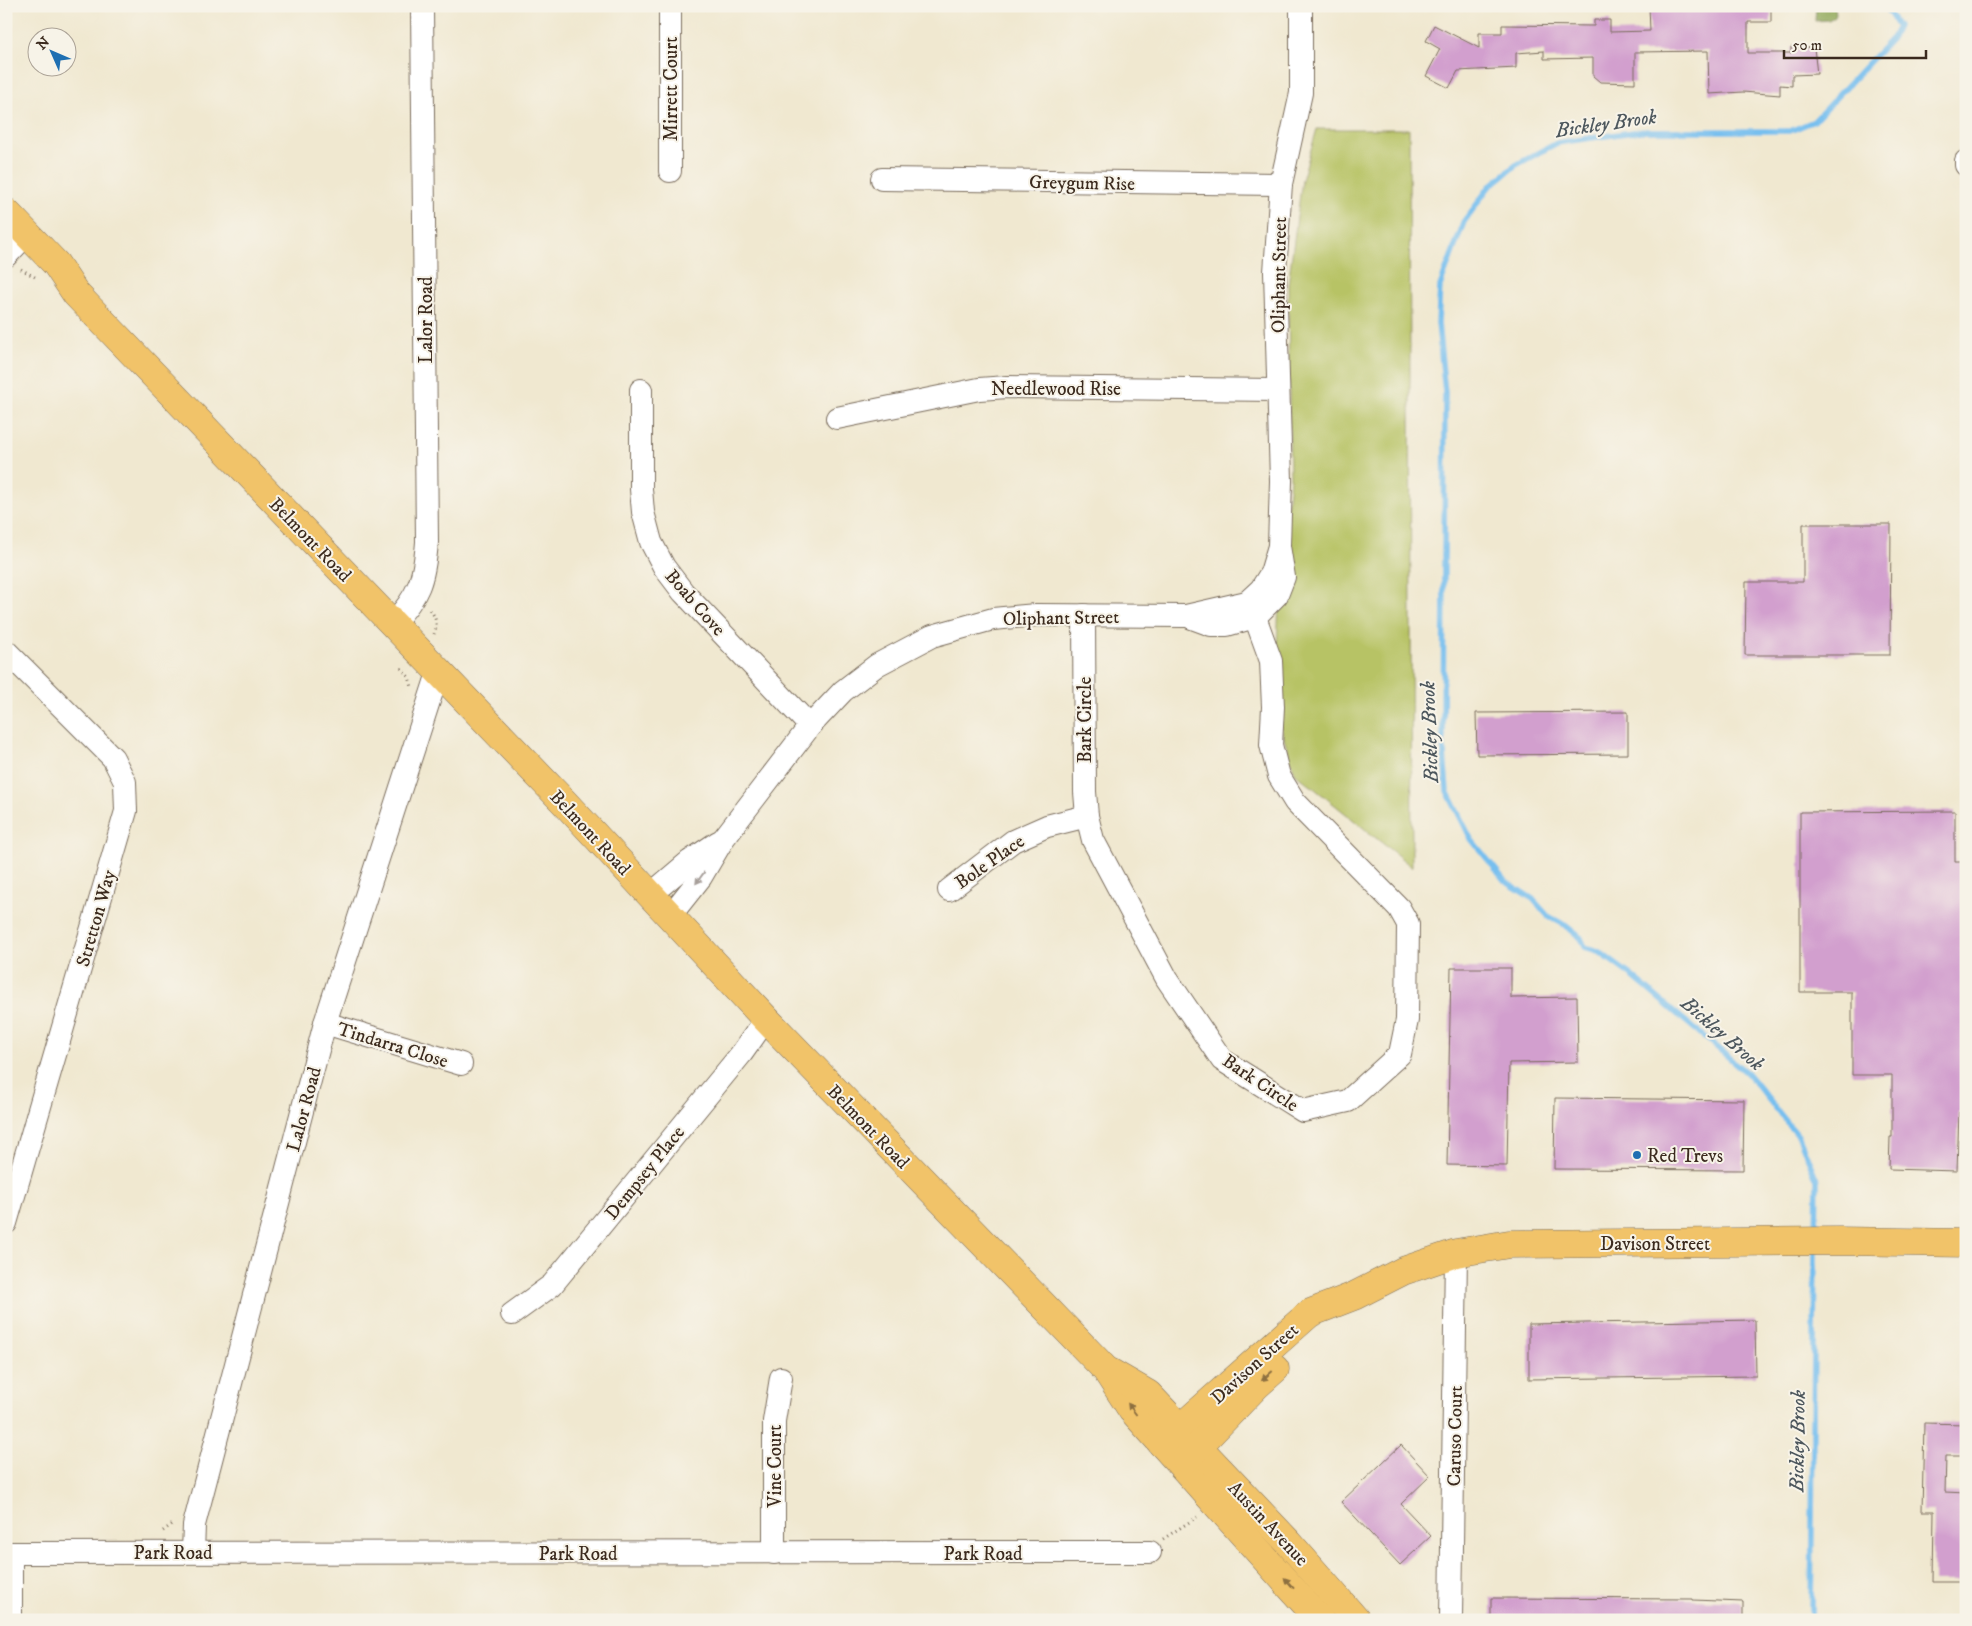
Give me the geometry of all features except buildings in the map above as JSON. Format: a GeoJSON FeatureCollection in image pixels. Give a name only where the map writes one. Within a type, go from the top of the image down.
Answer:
{"type":"FeatureCollection","features":[{"type":"Feature","properties":{"kind":"main road","name":"Belmont Road"},"geometry":{"type":"LineString","coordinates":[[12,235],[45,274],[76,294],[564,802],[766,1019],[1106,1370],[1148,1394],[1181,1445]]}},
{"type":"Feature","properties":{"kind":"main road","name":"Davison Street"},"geometry":{"type":"LineString","coordinates":[[1181,1445],[1256,1386],[1320,1330],[1354,1296],[1403,1271],[1456,1253],[1509,1244],[1840,1241],[1966,1243]]}},
{"type":"Feature","properties":{"kind":"main road","name":"Austin Avenue"},"geometry":{"type":"LineString","coordinates":[[1181,1445],[1216,1502],[1320,1620]]}},
{"type":"Feature","properties":{"kind":"main road","name":"Austin Avenue"},"geometry":{"type":"LineString","coordinates":[[1181,1445],[1295,1550],[1356,1620]]}},
{"type":"Feature","properties":{"kind":"street","name":"Lalor Road"},"geometry":{"type":"LineString","coordinates":[[392,623],[406,608],[419,588],[425,567],[427,542],[422,6]]}},
{"type":"Feature","properties":{"kind":"street","name":"Mirrett Court"},"geometry":{"type":"LineString","coordinates":[[670,6],[670,171]]}},
{"type":"Feature","properties":{"kind":"street","name":"Oliphant Street"},"geometry":{"type":"LineString","coordinates":[[670,916],[702,876],[724,838],[810,726],[843,690],[877,665],[932,636],[993,619],[1036,615],[1186,616],[1251,610],[1271,573],[1279,546],[1281,481],[1275,272],[1281,184],[1301,93],[1301,6]]}},
{"type":"Feature","properties":{"kind":"street","name":"Greygum Rise"},"geometry":{"type":"LineString","coordinates":[[882,179],[1281,184]]}},
{"type":"Feature","properties":{"kind":"street","name":"Needlewood Rise"},"geometry":{"type":"LineString","coordinates":[[837,418],[979,389],[1006,387],[1277,390]]}},
{"type":"Feature","properties":{"kind":"street","name":"Boab Cove"},"geometry":{"type":"LineString","coordinates":[[641,390],[641,489],[643,512],[651,542],[664,567],[683,592],[810,726]]}},
{"type":"Feature","properties":{"kind":"street","name":"Bark Circle"},"geometry":{"type":"LineString","coordinates":[[1084,615],[1085,792],[1086,816],[1093,840],[1167,979],[1222,1060],[1303,1112],[1348,1101],[1400,1054],[1407,1020],[1408,924],[1400,908],[1295,802],[1279,776],[1271,745],[1273,707],[1271,661],[1251,610]]}},
{"type":"Feature","properties":{"kind":"street","name":"Stretton Way"},"geometry":{"type":"LineString","coordinates":[[6,651],[113,758],[125,782],[126,811],[6,1223]]}},
{"type":"Feature","properties":{"kind":"street","name":"Lalor Road"},"geometry":{"type":"LineString","coordinates":[[193,1552],[194,1525],[325,1023],[438,673]]}},
{"type":"Feature","properties":{"kind":"street","name":"Bole Place"},"geometry":{"type":"LineString","coordinates":[[949,890],[1013,840],[1047,826],[1086,816]]}},
{"type":"Feature","properties":{"kind":"street","name":"Oliphant Street"},"geometry":{"type":"LineString","coordinates":[[650,895],[690,861],[724,838]]}},
{"type":"Feature","properties":{"kind":"street","name":"Dempsey Place"},"geometry":{"type":"LineString","coordinates":[[512,1314],[552,1285],[742,1052],[766,1019]]}},
{"type":"Feature","properties":{"kind":"street","name":"Tindarra Close"},"geometry":{"type":"LineString","coordinates":[[325,1023],[460,1064]]}},
{"type":"Feature","properties":{"kind":"street","name":"Caruso Court"},"geometry":{"type":"LineString","coordinates":[[1451,1620],[1456,1253]]}},
{"type":"Feature","properties":{"kind":"street","name":"Vine Court"},"geometry":{"type":"LineString","coordinates":[[774,1553],[774,1420],[780,1378]]}},
{"type":"Feature","properties":{"kind":"street","name":"Park Road"},"geometry":{"type":"LineString","coordinates":[[9,1553],[1150,1552]]}},
{"type":"Feature","properties":{"kind":"street"},"geometry":{"type":"LineString","coordinates":[[9,1553],[11,1620]]}},
{"type":"Feature","properties":{"kind":"path"},"geometry":{"type":"LineString","coordinates":[[12,235],[37,279]]}},
{"type":"Feature","properties":{"kind":"path"},"geometry":{"type":"LineString","coordinates":[[1150,1552],[1166,1536],[1207,1512],[1216,1502]]}},
{"type":"Feature","properties":{"kind":"green space"},"geometry":{"type":"Polygon","coordinates":[[[1816,6],[1835,6],[1836,14],[1829,20],[1815,21],[1816,6]]]}},
{"type":"Feature","properties":{"kind":"green space"},"geometry":{"type":"Polygon","coordinates":[[[1317,129],[1409,129],[1412,867],[1295,773],[1274,706],[1279,603],[1290,478],[1288,285],[1302,180],[1317,129]]]}},
{"type":"Feature","properties":{"kind":"waterway","name":"Bickley Brook"},"geometry":{"type":"LineString","coordinates":[[1816,1235],[1817,1180],[1799,1137],[1747,1073],[1632,976],[1598,951],[1585,947],[1581,938],[1565,925],[1548,916],[1533,899],[1505,881],[1471,839],[1447,791],[1443,740],[1445,393],[1438,323],[1440,286],[1464,222],[1489,187],[1516,165],[1557,143],[1640,131],[1790,131],[1814,121],[1893,37],[1898,26],[1888,11],[1890,6]]}},
{"type":"Feature","properties":{"kind":"waterway","name":"Bickley Brook"},"geometry":{"type":"LineString","coordinates":[[1811,1620],[1815,1250]]}},
{"type":"Feature","properties":{"kind":"place","name":"Red Trevs"},"geometry":{"type":"Point","coordinates":[1637,1155]}}]}
